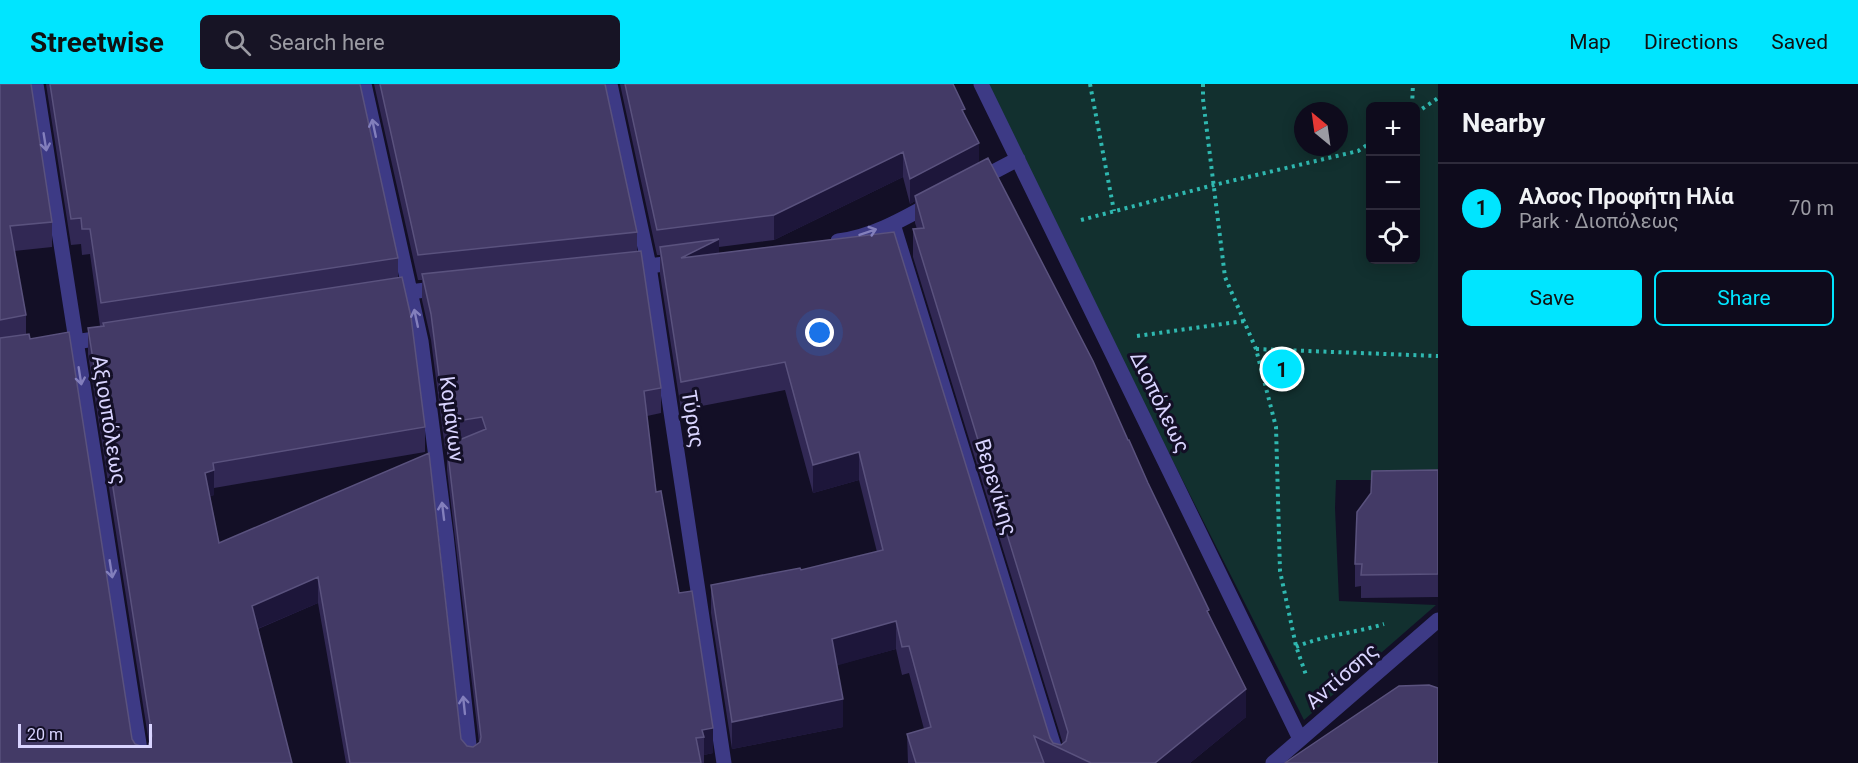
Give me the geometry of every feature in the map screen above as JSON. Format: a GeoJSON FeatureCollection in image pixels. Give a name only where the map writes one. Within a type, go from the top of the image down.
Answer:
{"type":"FeatureCollection","features":[{"type":"Feature","properties":{"kind":"street","name":"Αξιουπόλεως"},"geometry":{"type":"LineString","coordinates":[[36,84],[142,763]]}},
{"type":"Feature","properties":{"kind":"street","name":"Κομάνων"},"geometry":{"type":"LineString","coordinates":[[364,84],[424,364],[446,535],[471,763]]}},
{"type":"Feature","properties":{"kind":"street","name":"Τύρας"},"geometry":{"type":"LineString","coordinates":[[610,84],[648,266],[724,763]]}},
{"type":"Feature","properties":{"kind":"street","name":"Διοπόλεως"},"geometry":{"type":"LineString","coordinates":[[981,84],[1300,739]]}},
{"type":"Feature","properties":{"kind":"street"},"geometry":{"type":"LineString","coordinates":[[966,186],[1018,159]]}},
{"type":"Feature","properties":{"kind":"street"},"geometry":{"type":"LineString","coordinates":[[824,243],[848,240],[893,224],[945,197]]}},
{"type":"Feature","properties":{"kind":"street","name":"Βερενίκης"},"geometry":{"type":"LineString","coordinates":[[893,224],[1059,763]]}},
{"type":"Feature","properties":{"kind":"street"},"geometry":{"type":"LineString","coordinates":[[613,270],[695,260]]}},
{"type":"Feature","properties":{"kind":"street"},"geometry":{"type":"LineString","coordinates":[[375,297],[458,286]]}},
{"type":"Feature","properties":{"kind":"street"},"geometry":{"type":"LineString","coordinates":[[32,349],[121,335]]}},
{"type":"Feature","properties":{"kind":"street","name":"Αντίσσης"},"geometry":{"type":"LineString","coordinates":[[1273,763],[1438,620]]}},
{"type":"Feature","properties":{"kind":"path"},"geometry":{"type":"LineString","coordinates":[[1090,84],[1114,211]]}},
{"type":"Feature","properties":{"kind":"path"},"geometry":{"type":"LineString","coordinates":[[1203,84],[1225,277],[1256,348],[1276,427],[1280,571],[1296,646],[1308,678],[1327,716]]}},
{"type":"Feature","properties":{"kind":"path"},"geometry":{"type":"LineString","coordinates":[[1412,102],[1413,84]]}},
{"type":"Feature","properties":{"kind":"path"},"geometry":{"type":"LineString","coordinates":[[1420,110],[1438,98]]}},
{"type":"Feature","properties":{"kind":"path"},"geometry":{"type":"LineString","coordinates":[[1051,228],[1214,184],[1358,151],[1366,146]]}},
{"type":"Feature","properties":{"kind":"path"},"geometry":{"type":"LineString","coordinates":[[1106,341],[1244,321]]}},
{"type":"Feature","properties":{"kind":"path"},"geometry":{"type":"LineString","coordinates":[[1256,348],[1438,356]]}},
{"type":"Feature","properties":{"kind":"path"},"geometry":{"type":"LineString","coordinates":[[1267,669],[1296,646],[1319,638],[1362,631],[1394,621]]}},
{"type":"Feature","properties":{"kind":"green space"},"geometry":{"type":"Polygon","coordinates":[[[982,84],[1438,84],[1438,480],[1336,480],[1335,508],[1339,601],[1436,605],[1304,720],[982,84]]]}},
{"type":"Feature","properties":{"kind":"building"},"geometry":{"type":"Polygon","coordinates":[[[0,84],[31,84],[52,222],[10,226],[26,315],[0,320],[0,84]]]}},
{"type":"Feature","properties":{"kind":"building"},"geometry":{"type":"Polygon","coordinates":[[[50,84],[360,84],[398,258],[101,303],[90,229],[82,229],[81,218],[71,219],[50,84]]]}},
{"type":"Feature","properties":{"kind":"building"},"geometry":{"type":"Polygon","coordinates":[[[380,84],[605,84],[637,232],[418,255],[380,84]]]}},
{"type":"Feature","properties":{"kind":"building"},"geometry":{"type":"Polygon","coordinates":[[[625,84],[953,84],[965,109],[962,110],[979,143],[910,179],[903,152],[774,215],[657,230],[625,84]]]}},
{"type":"Feature","properties":{"kind":"building"},"geometry":{"type":"Polygon","coordinates":[[[988,158],[1093,361],[1209,610],[1207,611],[1246,689],[1155,763],[1091,763],[1034,736],[1044,763],[916,763],[907,734],[931,727],[909,646],[902,647],[896,621],[832,639],[843,699],[732,722],[711,585],[800,568],[801,570],[883,550],[859,452],[813,465],[785,362],[681,382],[660,247],[719,239],[681,258],[894,232],[1050,738],[1053,743],[1061,745],[1066,741],[1068,732],[913,229],[924,228],[915,196],[988,158]]]}},
{"type":"Feature","properties":{"kind":"building"},"geometry":{"type":"Polygon","coordinates":[[[641,251],[661,388],[644,391],[656,492],[661,491],[679,593],[692,591],[713,728],[702,730],[704,737],[696,738],[701,763],[350,763],[318,577],[252,606],[292,763],[0,763],[0,338],[29,334],[30,339],[69,332],[132,739],[135,744],[143,747],[148,746],[152,736],[88,328],[104,326],[103,323],[402,277],[411,317],[425,427],[213,463],[214,470],[205,473],[219,543],[429,453],[461,739],[467,746],[473,747],[480,742],[481,737],[447,445],[486,429],[482,417],[445,423],[431,314],[422,274],[641,251]]]}},
{"type":"Feature","properties":{"kind":"building"},"geometry":{"type":"Polygon","coordinates":[[[1438,470],[1438,574],[1361,575],[1362,564],[1355,564],[1357,512],[1371,493],[1372,471],[1438,470]]]}},
{"type":"Feature","properties":{"kind":"building"},"geometry":{"type":"Polygon","coordinates":[[[1429,685],[1438,688],[1438,763],[1285,763],[1399,686],[1429,685]]]}},
{"type":"Feature","properties":{"kind":"place","name":"Αλσος Προφήτη Ηλία"},"geometry":{"type":"Point","coordinates":[1282,369]}}]}
